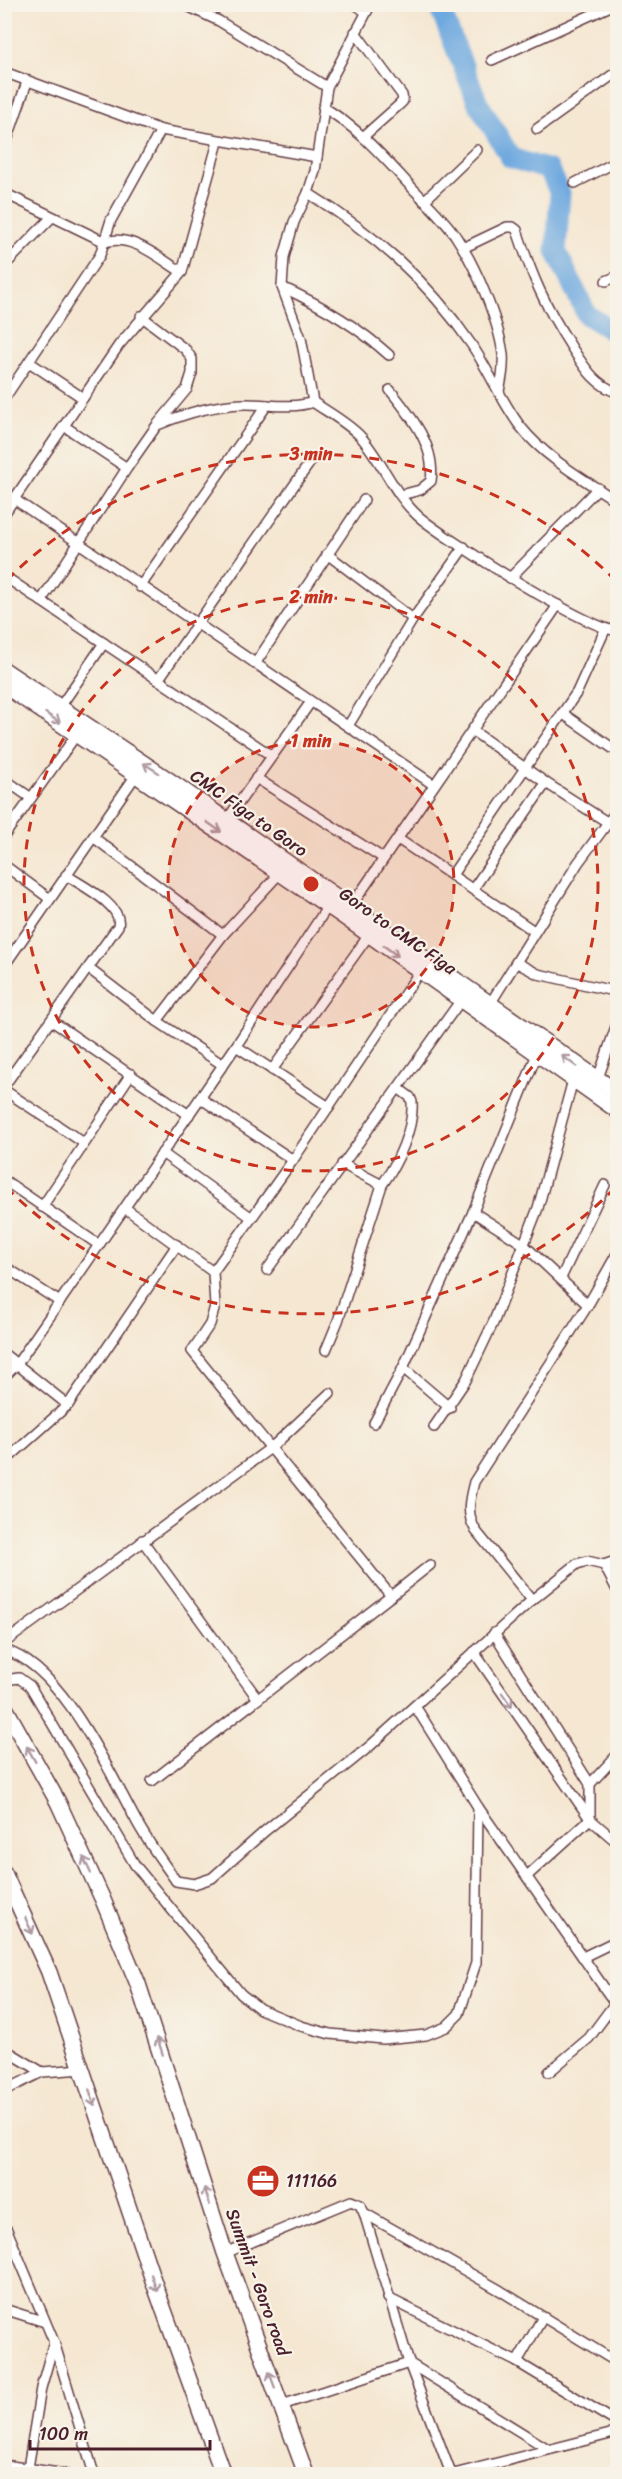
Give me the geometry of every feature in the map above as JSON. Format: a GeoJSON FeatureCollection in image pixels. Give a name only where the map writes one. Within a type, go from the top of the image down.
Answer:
{"type":"FeatureCollection","features":[{"type":"Feature","properties":{"kind":"main road","name":"CMC Figa to Goro"},"geometry":{"type":"LineString","coordinates":[[4,670],[490,1005],[597,1081],[614,1097]]}},
{"type":"Feature","properties":{"kind":"main road","name":"Goro to CMC Figa"},"geometry":{"type":"LineString","coordinates":[[4,685],[328,906],[573,1080],[614,1097]]}},
{"type":"Feature","properties":{"kind":"main road","name":"Summit - Goro road"},"geometry":{"type":"LineString","coordinates":[[4,1706],[58,1802],[134,1974],[225,2253],[306,2475]]}},
{"type":"Feature","properties":{"kind":"main road"},"geometry":{"type":"LineString","coordinates":[[4,1873],[49,1972],[153,2280],[223,2475]]}},
{"type":"Feature","properties":{"kind":"street"},"geometry":{"type":"LineString","coordinates":[[183,4],[219,21],[327,87]]}},
{"type":"Feature","properties":{"kind":"street"},"geometry":{"type":"LineString","coordinates":[[356,4],[369,8],[327,87],[317,157],[309,193],[294,222],[287,242],[281,274],[282,287],[301,338],[313,402],[360,436],[401,495],[415,513],[429,525],[510,578],[558,605],[605,630],[613,632],[618,630]]}},
{"type":"Feature","properties":{"kind":"street"},"geometry":{"type":"LineString","coordinates":[[492,60],[615,4]]}},
{"type":"Feature","properties":{"kind":"street"},"geometry":{"type":"LineString","coordinates":[[355,32],[402,95],[403,101],[364,136]]}},
{"type":"Feature","properties":{"kind":"street"},"geometry":{"type":"LineString","coordinates":[[537,129],[618,71]]}},
{"type":"Feature","properties":{"kind":"street"},"geometry":{"type":"LineString","coordinates":[[4,72],[161,130],[218,142],[317,157]]}},
{"type":"Feature","properties":{"kind":"street"},"geometry":{"type":"LineString","coordinates":[[4,149],[27,82]]}},
{"type":"Feature","properties":{"kind":"street"},"geometry":{"type":"LineString","coordinates":[[323,107],[348,122],[364,136],[440,217],[463,248],[494,317],[500,338],[503,356],[499,391]]}},
{"type":"Feature","properties":{"kind":"street"},"geometry":{"type":"LineString","coordinates":[[4,399],[100,255],[111,220],[161,130]]}},
{"type":"Feature","properties":{"kind":"street"},"geometry":{"type":"LineString","coordinates":[[4,514],[141,316],[182,272],[216,159],[218,142]]}},
{"type":"Feature","properties":{"kind":"street"},"geometry":{"type":"LineString","coordinates":[[424,201],[477,150]]}},
{"type":"Feature","properties":{"kind":"street"},"geometry":{"type":"LineString","coordinates":[[575,183],[618,161]]}},
{"type":"Feature","properties":{"kind":"street"},"geometry":{"type":"LineString","coordinates":[[4,193],[105,242],[117,239],[135,244],[182,272]]}},
{"type":"Feature","properties":{"kind":"street"},"geometry":{"type":"LineString","coordinates":[[309,193],[358,224],[407,267],[471,344],[520,426],[538,444],[618,502]]}},
{"type":"Feature","properties":{"kind":"street"},"geometry":{"type":"LineString","coordinates":[[4,266],[52,217]]}},
{"type":"Feature","properties":{"kind":"street"},"geometry":{"type":"LineString","coordinates":[[463,248],[513,226],[517,230],[529,270],[556,326],[596,382],[618,393]]}},
{"type":"Feature","properties":{"kind":"street"},"geometry":{"type":"LineString","coordinates":[[606,281],[618,276]]}},
{"type":"Feature","properties":{"kind":"street"},"geometry":{"type":"LineString","coordinates":[[282,287],[315,303],[372,340],[390,355]]}},
{"type":"Feature","properties":{"kind":"street"},"geometry":{"type":"LineString","coordinates":[[41,601],[127,468],[186,389],[192,372],[192,359],[186,350],[141,316]]}},
{"type":"Feature","properties":{"kind":"street"},"geometry":{"type":"LineString","coordinates":[[30,362],[83,398]]}},
{"type":"Feature","properties":{"kind":"street"},"geometry":{"type":"LineString","coordinates":[[390,390],[415,421],[433,468],[431,481],[420,490],[401,495]]}},
{"type":"Feature","properties":{"kind":"street"},"geometry":{"type":"LineString","coordinates":[[157,425],[195,411],[220,406],[289,407],[313,402]]}},
{"type":"Feature","properties":{"kind":"street"},"geometry":{"type":"LineString","coordinates":[[140,587],[267,405]]}},
{"type":"Feature","properties":{"kind":"street"},"geometry":{"type":"LineString","coordinates":[[64,426],[127,468]]}},
{"type":"Feature","properties":{"kind":"street"},"geometry":{"type":"LineString","coordinates":[[158,680],[199,625],[311,461]]}},
{"type":"Feature","properties":{"kind":"street"},"geometry":{"type":"LineString","coordinates":[[510,578],[598,488]]}},
{"type":"Feature","properties":{"kind":"street"},"geometry":{"type":"LineString","coordinates":[[14,500],[434,786]]}},
{"type":"Feature","properties":{"kind":"street"},"geometry":{"type":"LineString","coordinates":[[255,664],[364,500]]}},
{"type":"Feature","properties":{"kind":"street"},"geometry":{"type":"LineString","coordinates":[[348,726],[413,619],[464,546]]}},
{"type":"Feature","properties":{"kind":"street"},"geometry":{"type":"LineString","coordinates":[[327,555],[413,619]]}},
{"type":"Feature","properties":{"kind":"street"},"geometry":{"type":"LineString","coordinates":[[4,576],[272,756]]}},
{"type":"Feature","properties":{"kind":"street"},"geometry":{"type":"LineString","coordinates":[[350,908],[558,605]]}},
{"type":"Feature","properties":{"kind":"street"},"geometry":{"type":"LineString","coordinates":[[452,875],[577,692],[605,630]]}},
{"type":"Feature","properties":{"kind":"street"},"geometry":{"type":"LineString","coordinates":[[60,707],[104,643]]}},
{"type":"Feature","properties":{"kind":"street"},"geometry":{"type":"LineString","coordinates":[[226,821],[310,703]]}},
{"type":"Feature","properties":{"kind":"street"},"geometry":{"type":"LineString","coordinates":[[562,713],[618,752]]}},
{"type":"Feature","properties":{"kind":"street"},"geometry":{"type":"LineString","coordinates":[[473,731],[525,769],[613,827]]}},
{"type":"Feature","properties":{"kind":"street"},"geometry":{"type":"LineString","coordinates":[[4,836],[77,734]]}},
{"type":"Feature","properties":{"kind":"street"},"geometry":{"type":"LineString","coordinates":[[4,966],[136,775]]}},
{"type":"Feature","properties":{"kind":"street"},"geometry":{"type":"LineString","coordinates":[[256,778],[383,858]]}},
{"type":"Feature","properties":{"kind":"street"},"geometry":{"type":"LineString","coordinates":[[4,779],[31,798]]}},
{"type":"Feature","properties":{"kind":"street"},"geometry":{"type":"LineString","coordinates":[[473,889],[546,783]]}},
{"type":"Feature","properties":{"kind":"street"},"geometry":{"type":"LineString","coordinates":[[490,1005],[578,863],[613,827],[618,809]]}},
{"type":"Feature","properties":{"kind":"street"},"geometry":{"type":"LineString","coordinates":[[93,837],[223,935]]}},
{"type":"Feature","properties":{"kind":"street"},"geometry":{"type":"LineString","coordinates":[[398,839],[534,931]]}},
{"type":"Feature","properties":{"kind":"street"},"geometry":{"type":"LineString","coordinates":[[4,866],[50,899]]}},
{"type":"Feature","properties":{"kind":"street"},"geometry":{"type":"LineString","coordinates":[[158,1021],[223,935],[280,873]]}},
{"type":"Feature","properties":{"kind":"street"},"geometry":{"type":"LineString","coordinates":[[66,875],[119,914],[118,926],[4,1088],[84,1143]]}},
{"type":"Feature","properties":{"kind":"street"},"geometry":{"type":"LineString","coordinates":[[4,1377],[17,1364],[60,1302],[236,1046],[328,906]]}},
{"type":"Feature","properties":{"kind":"street"},"geometry":{"type":"LineString","coordinates":[[272,1070],[369,935]]}},
{"type":"Feature","properties":{"kind":"street"},"geometry":{"type":"LineString","coordinates":[[517,963],[538,974],[618,992]]}},
{"type":"Feature","properties":{"kind":"street"},"geometry":{"type":"LineString","coordinates":[[88,968],[158,1021],[223,1065]]}},
{"type":"Feature","properties":{"kind":"street"},"geometry":{"type":"LineString","coordinates":[[391,1596],[192,1351],[210,1324],[215,1306],[213,1272],[293,1160],[420,971]]}},
{"type":"Feature","properties":{"kind":"street"},"geometry":{"type":"LineString","coordinates":[[267,1270],[461,1000]]}},
{"type":"Feature","properties":{"kind":"street"},"geometry":{"type":"LineString","coordinates":[[52,1021],[189,1114]]}},
{"type":"Feature","properties":{"kind":"street"},"geometry":{"type":"LineString","coordinates":[[597,1081],[618,1021]]}},
{"type":"Feature","properties":{"kind":"street"},"geometry":{"type":"LineString","coordinates":[[236,1046],[329,1107]]}},
{"type":"Feature","properties":{"kind":"street"},"geometry":{"type":"LineString","coordinates":[[374,1423],[404,1368],[537,1054]]}},
{"type":"Feature","properties":{"kind":"street"},"geometry":{"type":"LineString","coordinates":[[42,1207],[130,1074]]}},
{"type":"Feature","properties":{"kind":"street"},"geometry":{"type":"LineString","coordinates":[[434,1427],[450,1408],[466,1380],[494,1321],[538,1208],[573,1080]]}},
{"type":"Feature","properties":{"kind":"street"},"geometry":{"type":"LineString","coordinates":[[326,1350],[338,1321],[382,1185],[391,1173],[401,1148],[412,1109],[410,1097],[398,1088]]}},
{"type":"Feature","properties":{"kind":"street"},"geometry":{"type":"LineString","coordinates":[[200,1098],[293,1160]]}},
{"type":"Feature","properties":{"kind":"street"},"geometry":{"type":"LineString","coordinates":[[162,1153],[252,1218]]}},
{"type":"Feature","properties":{"kind":"street"},"geometry":{"type":"LineString","coordinates":[[342,1164],[382,1185]]}},
{"type":"Feature","properties":{"kind":"street"},"geometry":{"type":"LineString","coordinates":[[4,1180],[99,1245]]}},
{"type":"Feature","properties":{"kind":"street"},"geometry":{"type":"LineString","coordinates":[[561,1278],[605,1185]]}},
{"type":"Feature","properties":{"kind":"street"},"geometry":{"type":"LineString","coordinates":[[124,1208],[213,1272]]}},
{"type":"Feature","properties":{"kind":"street"},"geometry":{"type":"LineString","coordinates":[[472,1212],[524,1244],[588,1305]]}},
{"type":"Feature","properties":{"kind":"street"},"geometry":{"type":"LineString","coordinates":[[4,1462],[68,1405],[177,1245]]}},
{"type":"Feature","properties":{"kind":"street"},"geometry":{"type":"LineString","coordinates":[[532,1600],[476,1531],[470,1521],[468,1504],[474,1482],[588,1305],[618,1252]]}},
{"type":"Feature","properties":{"kind":"street"},"geometry":{"type":"LineString","coordinates":[[4,1266],[60,1302]]}},
{"type":"Feature","properties":{"kind":"street"},"geometry":{"type":"LineString","coordinates":[[4,1354],[68,1405]]}},
{"type":"Feature","properties":{"kind":"street"},"geometry":{"type":"LineString","coordinates":[[404,1368],[450,1408]]}},
{"type":"Feature","properties":{"kind":"street"},"geometry":{"type":"LineString","coordinates":[[4,1643],[272,1447],[330,1393]]}},
{"type":"Feature","properties":{"kind":"street"},"geometry":{"type":"LineString","coordinates":[[142,1540],[258,1699]]}},
{"type":"Feature","properties":{"kind":"street"},"geometry":{"type":"LineString","coordinates":[[4,1650],[18,1654],[37,1668],[74,1712],[154,1851],[176,1881],[194,1884],[212,1878],[415,1706],[532,1600],[577,1564],[587,1561],[604,1565],[618,1560]]}},
{"type":"Feature","properties":{"kind":"street"},"geometry":{"type":"LineString","coordinates":[[152,1782],[430,1565]]}},
{"type":"Feature","properties":{"kind":"street"},"geometry":{"type":"LineString","coordinates":[[604,1565],[618,1593]]}},
{"type":"Feature","properties":{"kind":"street"},"geometry":{"type":"LineString","coordinates":[[494,1633],[590,1784],[590,1819],[527,1876]]}},
{"type":"Feature","properties":{"kind":"street"},"geometry":{"type":"LineString","coordinates":[[474,1652],[590,1819],[618,1843]]}},
{"type":"Feature","properties":{"kind":"street"},"geometry":{"type":"LineString","coordinates":[[4,1680],[19,1678],[30,1686],[109,1819],[123,1849],[241,1994],[260,2009],[301,2026],[330,2034],[383,2039],[426,2035],[446,2027],[459,2014],[476,1963],[478,1807]]}},
{"type":"Feature","properties":{"kind":"street"},"geometry":{"type":"LineString","coordinates":[[415,1706],[478,1807],[616,2003],[589,2038],[549,2072]]}},
{"type":"Feature","properties":{"kind":"street"},"geometry":{"type":"LineString","coordinates":[[590,1784],[618,1754]]}},
{"type":"Feature","properties":{"kind":"street"},"geometry":{"type":"LineString","coordinates":[[583,1957],[618,1940]]}},
{"type":"Feature","properties":{"kind":"street"},"geometry":{"type":"LineString","coordinates":[[4,2049],[42,2072]]}},
{"type":"Feature","properties":{"kind":"street"},"geometry":{"type":"LineString","coordinates":[[4,2091],[42,2072],[83,2069]]}},
{"type":"Feature","properties":{"kind":"street"},"geometry":{"type":"LineString","coordinates":[[225,2253],[351,2200],[360,2205],[409,2363],[450,2471],[454,2474],[618,2432]]}},
{"type":"Feature","properties":{"kind":"street"},"geometry":{"type":"LineString","coordinates":[[364,2213],[618,2363]]}},
{"type":"Feature","properties":{"kind":"street"},"geometry":{"type":"LineString","coordinates":[[5,2228],[54,2342],[94,2475]]}},
{"type":"Feature","properties":{"kind":"street"},"geometry":{"type":"LineString","coordinates":[[388,2298],[517,2362],[618,2423]]}},
{"type":"Feature","properties":{"kind":"street"},"geometry":{"type":"LineString","coordinates":[[4,2309],[45,2322]]}},
{"type":"Feature","properties":{"kind":"street"},"geometry":{"type":"LineString","coordinates":[[517,2362],[543,2317]]}},
{"type":"Feature","properties":{"kind":"street"},"geometry":{"type":"LineString","coordinates":[[28,2468],[40,2388],[54,2342]]}},
{"type":"Feature","properties":{"kind":"street"},"geometry":{"type":"LineString","coordinates":[[282,2405],[409,2363]]}},
{"type":"Feature","properties":{"kind":"street"},"geometry":{"type":"LineString","coordinates":[[409,2363],[548,2449]]}},
{"type":"Feature","properties":{"kind":"street"},"geometry":{"type":"LineString","coordinates":[[4,2464],[66,2475]]}},
{"type":"Feature","properties":{"kind":"waterway"},"geometry":{"type":"LineString","coordinates":[[438,4],[478,103],[511,158],[549,170],[560,193],[556,251],[587,315],[618,334]]}},
{"type":"Feature","properties":{"kind":"place","name":"111166"},"geometry":{"type":"Point","coordinates":[263,2181]}}]}
